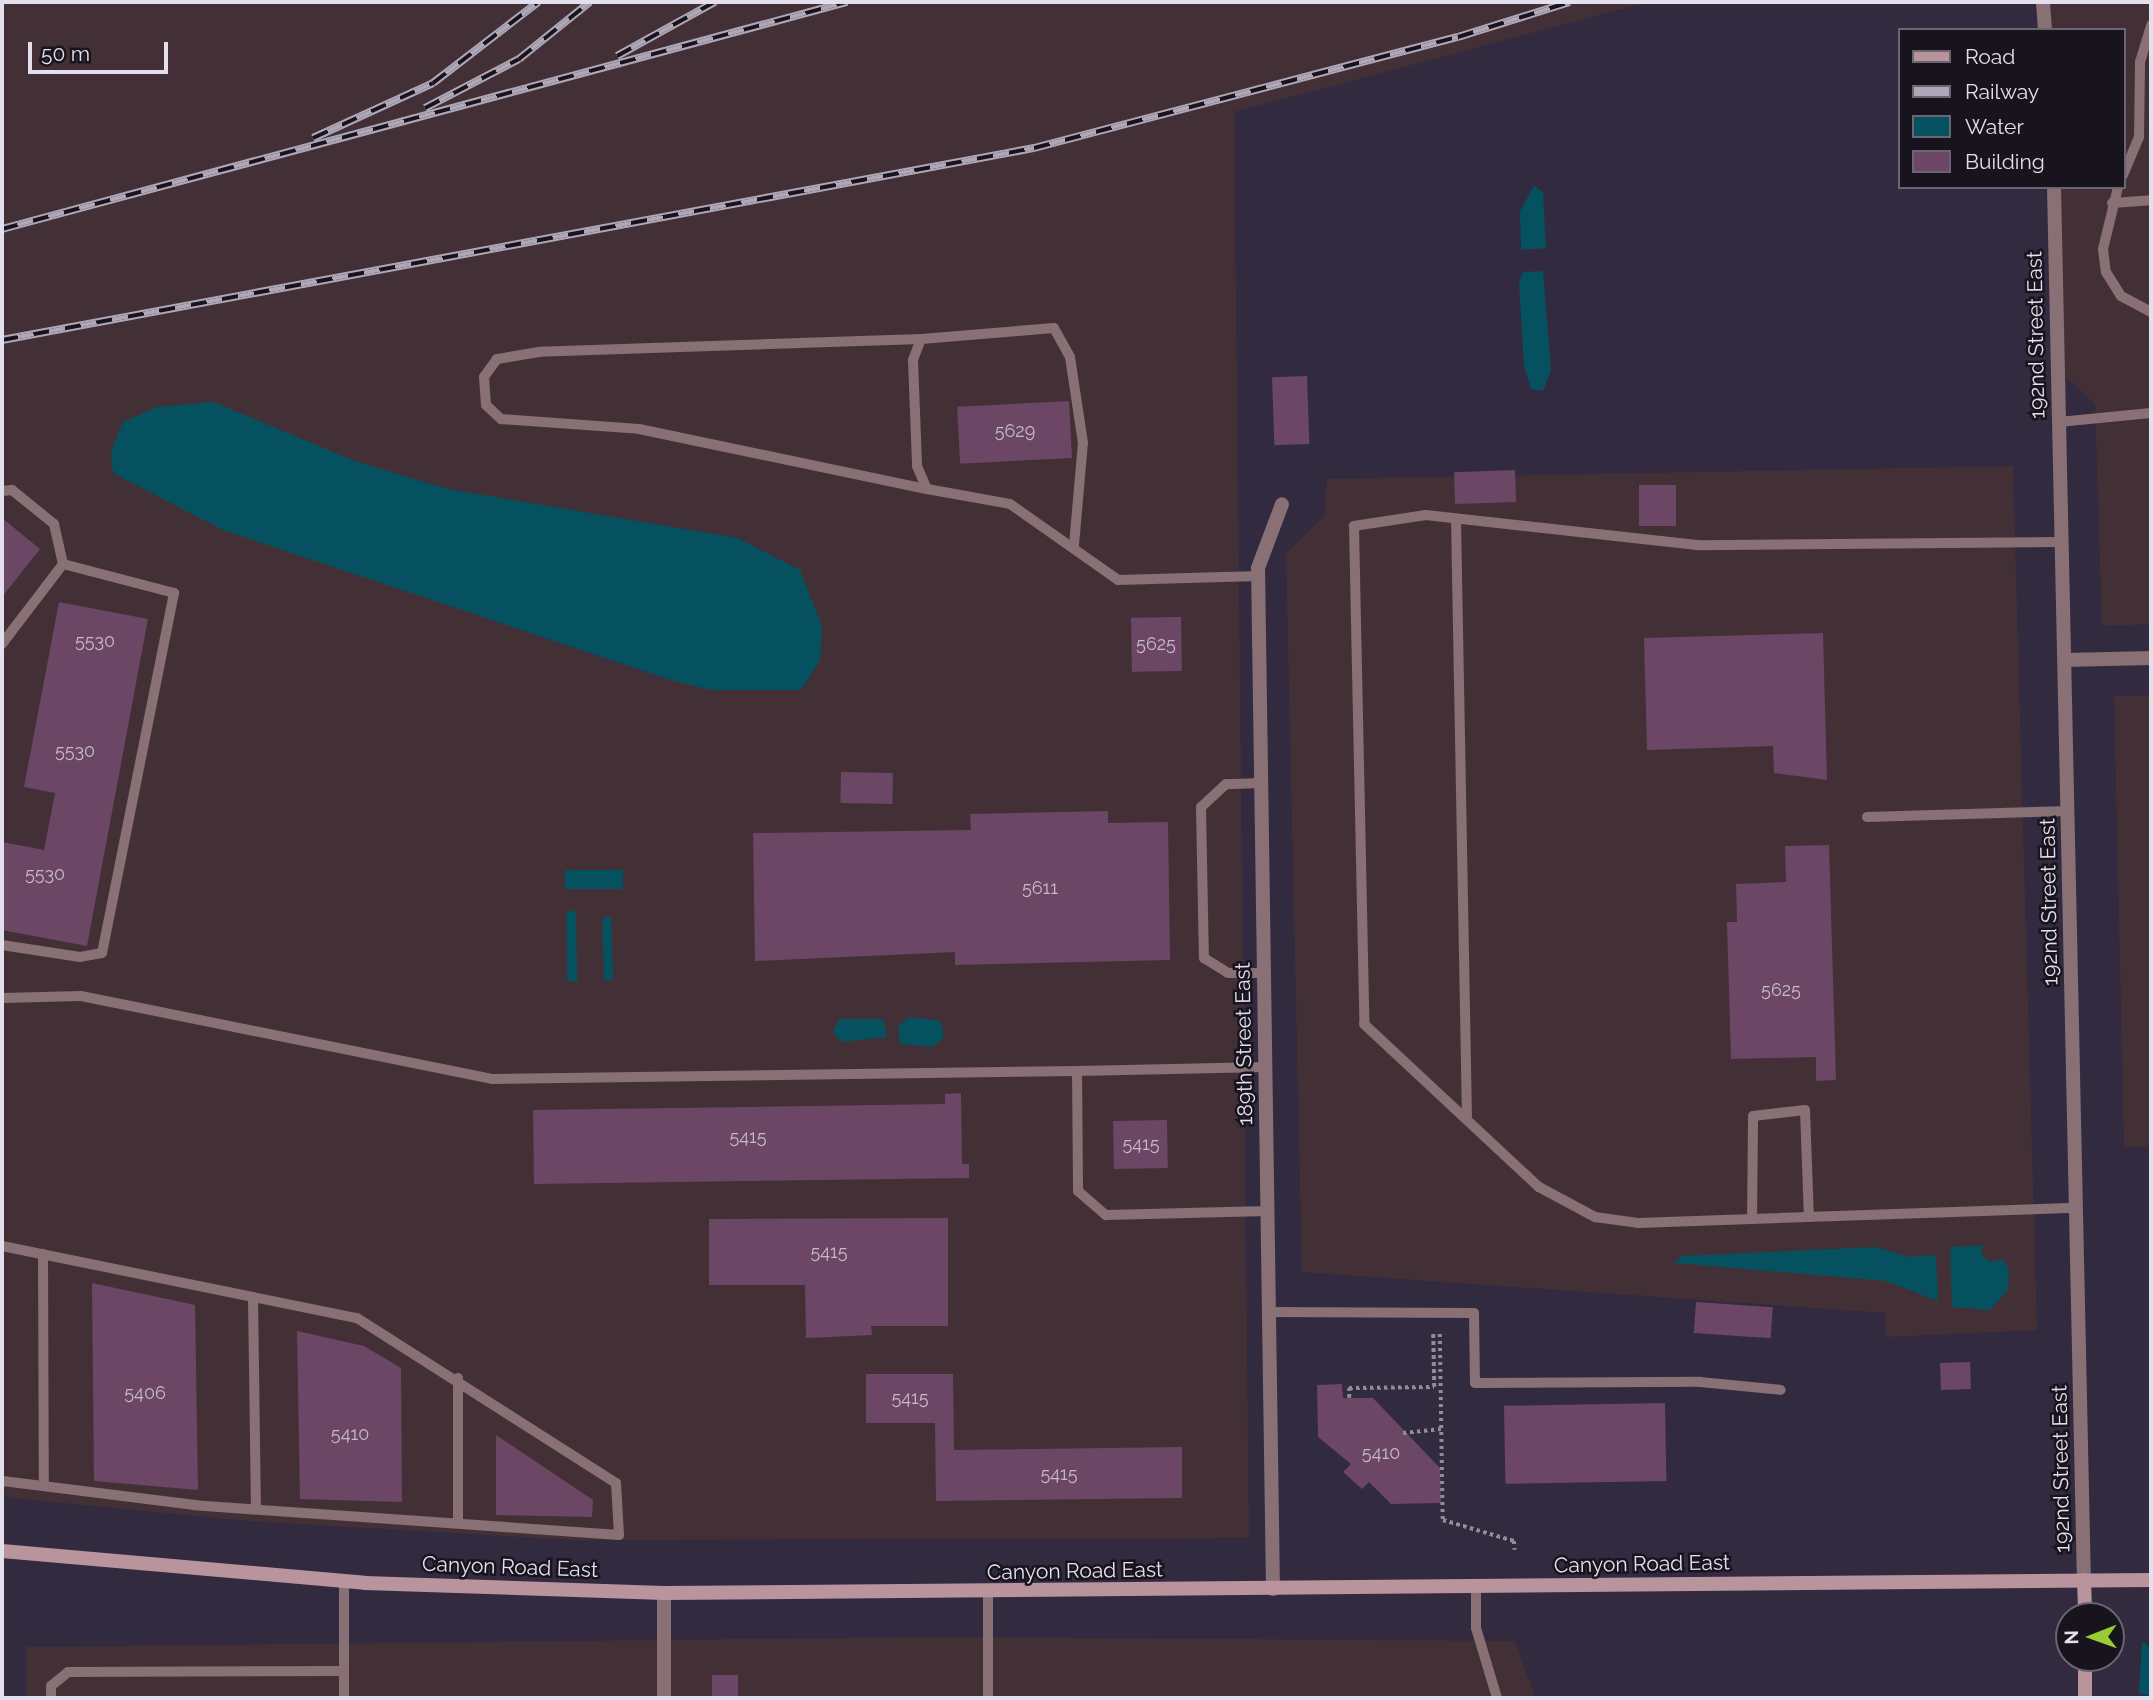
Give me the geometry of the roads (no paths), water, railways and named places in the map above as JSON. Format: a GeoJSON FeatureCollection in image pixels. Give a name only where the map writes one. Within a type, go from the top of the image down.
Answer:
{"type":"FeatureCollection","features":[{"type":"Feature","properties":{"kind":"main road","name":"Canyon Road East"},"geometry":{"type":"LineString","coordinates":[[2,1551],[344,1581],[664,1594],[2151,1580]]}},
{"type":"Feature","properties":{"kind":"main road","name":"192nd Street East"},"geometry":{"type":"LineString","coordinates":[[2084,1580],[2084,1602]]}},
{"type":"Feature","properties":{"kind":"main road"},"geometry":{"type":"LineString","coordinates":[[2085,1672],[2085,1698]]}},
{"type":"Feature","properties":{"kind":"street"},"geometry":{"type":"LineString","coordinates":[[2043,2],[2045,28]]}},
{"type":"Feature","properties":{"kind":"street","name":"192nd Street East"},"geometry":{"type":"LineString","coordinates":[[2054,189],[2084,1580]]}},
{"type":"Feature","properties":{"kind":"street","name":"189th Street East"},"geometry":{"type":"LineString","coordinates":[[1273,1589],[1259,576],[1282,504]]}},
{"type":"Feature","properties":{"kind":"street"},"geometry":{"type":"LineString","coordinates":[[2065,660],[2151,658]]}},
{"type":"Feature","properties":{"kind":"street"},"geometry":{"type":"LineString","coordinates":[[664,1594],[664,1698]]}},
{"type":"Feature","properties":{"kind":"lane"},"geometry":{"type":"LineString","coordinates":[[2125,170],[2139,136],[2140,62],[2151,25]]}},
{"type":"Feature","properties":{"kind":"lane"},"geometry":{"type":"LineString","coordinates":[[2117,189],[2102,249],[2106,272],[2121,296],[2151,312]]}},
{"type":"Feature","properties":{"kind":"lane"},"geometry":{"type":"LineString","coordinates":[[2112,203],[2151,200]]}},
{"type":"Feature","properties":{"kind":"lane"},"geometry":{"type":"LineString","coordinates":[[1074,545],[1083,443],[1070,357],[1054,328],[921,339],[528,354],[497,359],[484,377],[485,405],[501,419],[639,429],[1010,505],[1074,545],[1118,580],[1259,576]]}},
{"type":"Feature","properties":{"kind":"lane"},"geometry":{"type":"LineString","coordinates":[[921,339],[913,360],[917,466],[927,489]]}},
{"type":"Feature","properties":{"kind":"lane"},"geometry":{"type":"LineString","coordinates":[[2059,422],[2151,413]]}},
{"type":"Feature","properties":{"kind":"lane"},"geometry":{"type":"LineString","coordinates":[[2,491],[12,490],[54,523],[63,564],[2,644]]}},
{"type":"Feature","properties":{"kind":"lane"},"geometry":{"type":"LineString","coordinates":[[2062,542],[1698,545],[1426,515],[1354,526],[1364,1024],[1539,1187],[1595,1217],[1638,1223],[2076,1208]]}},
{"type":"Feature","properties":{"kind":"lane"},"geometry":{"type":"LineString","coordinates":[[1456,519],[1467,1119]]}},
{"type":"Feature","properties":{"kind":"lane"},"geometry":{"type":"LineString","coordinates":[[2,945],[80,957],[102,953],[174,593],[63,564]]}},
{"type":"Feature","properties":{"kind":"lane"},"geometry":{"type":"LineString","coordinates":[[1262,783],[1226,784],[1212,792],[1203,801],[1201,821],[1204,958],[1228,973],[1264,974]]}},
{"type":"Feature","properties":{"kind":"lane"},"geometry":{"type":"LineString","coordinates":[[1867,817],[2068,811]]}},
{"type":"Feature","properties":{"kind":"lane"},"geometry":{"type":"LineString","coordinates":[[2,998],[81,996],[492,1079],[1266,1068]]}},
{"type":"Feature","properties":{"kind":"lane"},"geometry":{"type":"LineString","coordinates":[[1077,1071],[1078,1191],[1106,1215],[1268,1211]]}},
{"type":"Feature","properties":{"kind":"lane"},"geometry":{"type":"LineString","coordinates":[[1752,1219],[1753,1116],[1805,1110],[1809,1217]]}},
{"type":"Feature","properties":{"kind":"lane"},"geometry":{"type":"LineString","coordinates":[[2,1246],[357,1318],[458,1378],[616,1483],[619,1535],[256,1509],[2,1481]]}},
{"type":"Feature","properties":{"kind":"lane"},"geometry":{"type":"LineString","coordinates":[[43,1254],[44,1485]]}},
{"type":"Feature","properties":{"kind":"lane"},"geometry":{"type":"LineString","coordinates":[[253,1297],[256,1509]]}},
{"type":"Feature","properties":{"kind":"lane"},"geometry":{"type":"LineString","coordinates":[[1269,1312],[1474,1312],[1475,1383],[1700,1382],[1781,1390]]}},
{"type":"Feature","properties":{"kind":"lane"},"geometry":{"type":"LineString","coordinates":[[458,1378],[458,1523]]}},
{"type":"Feature","properties":{"kind":"lane"},"geometry":{"type":"LineString","coordinates":[[344,1581],[344,1698]]}},
{"type":"Feature","properties":{"kind":"lane"},"geometry":{"type":"LineString","coordinates":[[1476,1587],[1476,1628],[1497,1698]]}},
{"type":"Feature","properties":{"kind":"lane"},"geometry":{"type":"LineString","coordinates":[[988,1593],[988,1698]]}},
{"type":"Feature","properties":{"kind":"lane"},"geometry":{"type":"LineString","coordinates":[[51,1698],[51,1686],[68,1672],[344,1671]]}},
{"type":"Feature","properties":{"kind":"water"},"geometry":{"type":"Polygon","coordinates":[[[1534,186],[1543,192],[1546,248],[1521,250],[1520,211],[1534,186]]]}},
{"type":"Feature","properties":{"kind":"water"},"geometry":{"type":"Polygon","coordinates":[[[1543,271],[1551,370],[1543,391],[1531,389],[1524,366],[1519,282],[1523,272],[1543,271]]]}},
{"type":"Feature","properties":{"kind":"water"},"geometry":{"type":"Polygon","coordinates":[[[214,402],[357,462],[448,489],[738,538],[800,570],[822,626],[820,660],[801,690],[711,690],[671,680],[223,530],[113,473],[111,451],[123,422],[157,407],[214,402]]]}},
{"type":"Feature","properties":{"kind":"water"},"geometry":{"type":"Polygon","coordinates":[[[565,870],[623,870],[623,889],[565,889],[565,870]]]}},
{"type":"Feature","properties":{"kind":"water"},"geometry":{"type":"Polygon","coordinates":[[[566,911],[576,911],[577,981],[567,981],[566,911]]]}},
{"type":"Feature","properties":{"kind":"water"},"geometry":{"type":"Polygon","coordinates":[[[602,917],[611,917],[613,980],[604,980],[602,917]]]}},
{"type":"Feature","properties":{"kind":"water"},"geometry":{"type":"Polygon","coordinates":[[[910,1017],[941,1021],[944,1037],[933,1047],[900,1044],[898,1026],[910,1017]]]}},
{"type":"Feature","properties":{"kind":"water"},"geometry":{"type":"Polygon","coordinates":[[[839,1019],[883,1019],[887,1037],[842,1042],[833,1032],[839,1019]]]}},
{"type":"Feature","properties":{"kind":"water"},"geometry":{"type":"Polygon","coordinates":[[[1983,1245],[1981,1254],[1991,1262],[2003,1259],[2009,1270],[2008,1290],[1990,1310],[1952,1307],[1950,1247],[1983,1245]]]}},
{"type":"Feature","properties":{"kind":"water"},"geometry":{"type":"Polygon","coordinates":[[[1876,1247],[1908,1257],[1936,1255],[1938,1301],[1886,1281],[1675,1263],[1681,1256],[1876,1247]]]}},
{"type":"Feature","properties":{"kind":"water"},"geometry":{"type":"Polygon","coordinates":[[[2142,1641],[2151,1648],[2151,1696],[2139,1693],[2142,1641]]]}},
{"type":"Feature","properties":{"kind":"railway"},"geometry":{"type":"LineString","coordinates":[[313,138],[433,83],[538,2]]}},
{"type":"Feature","properties":{"kind":"railway"},"geometry":{"type":"LineString","coordinates":[[425,108],[519,59],[590,2]]}},
{"type":"Feature","properties":{"kind":"railway"},"geometry":{"type":"LineString","coordinates":[[617,56],[715,2]]}},
{"type":"Feature","properties":{"kind":"railway"},"geometry":{"type":"LineString","coordinates":[[2,229],[847,2]]}},
{"type":"Feature","properties":{"kind":"railway"},"geometry":{"type":"LineString","coordinates":[[2,340],[1034,148],[1458,37],[1570,2]]}}]}
